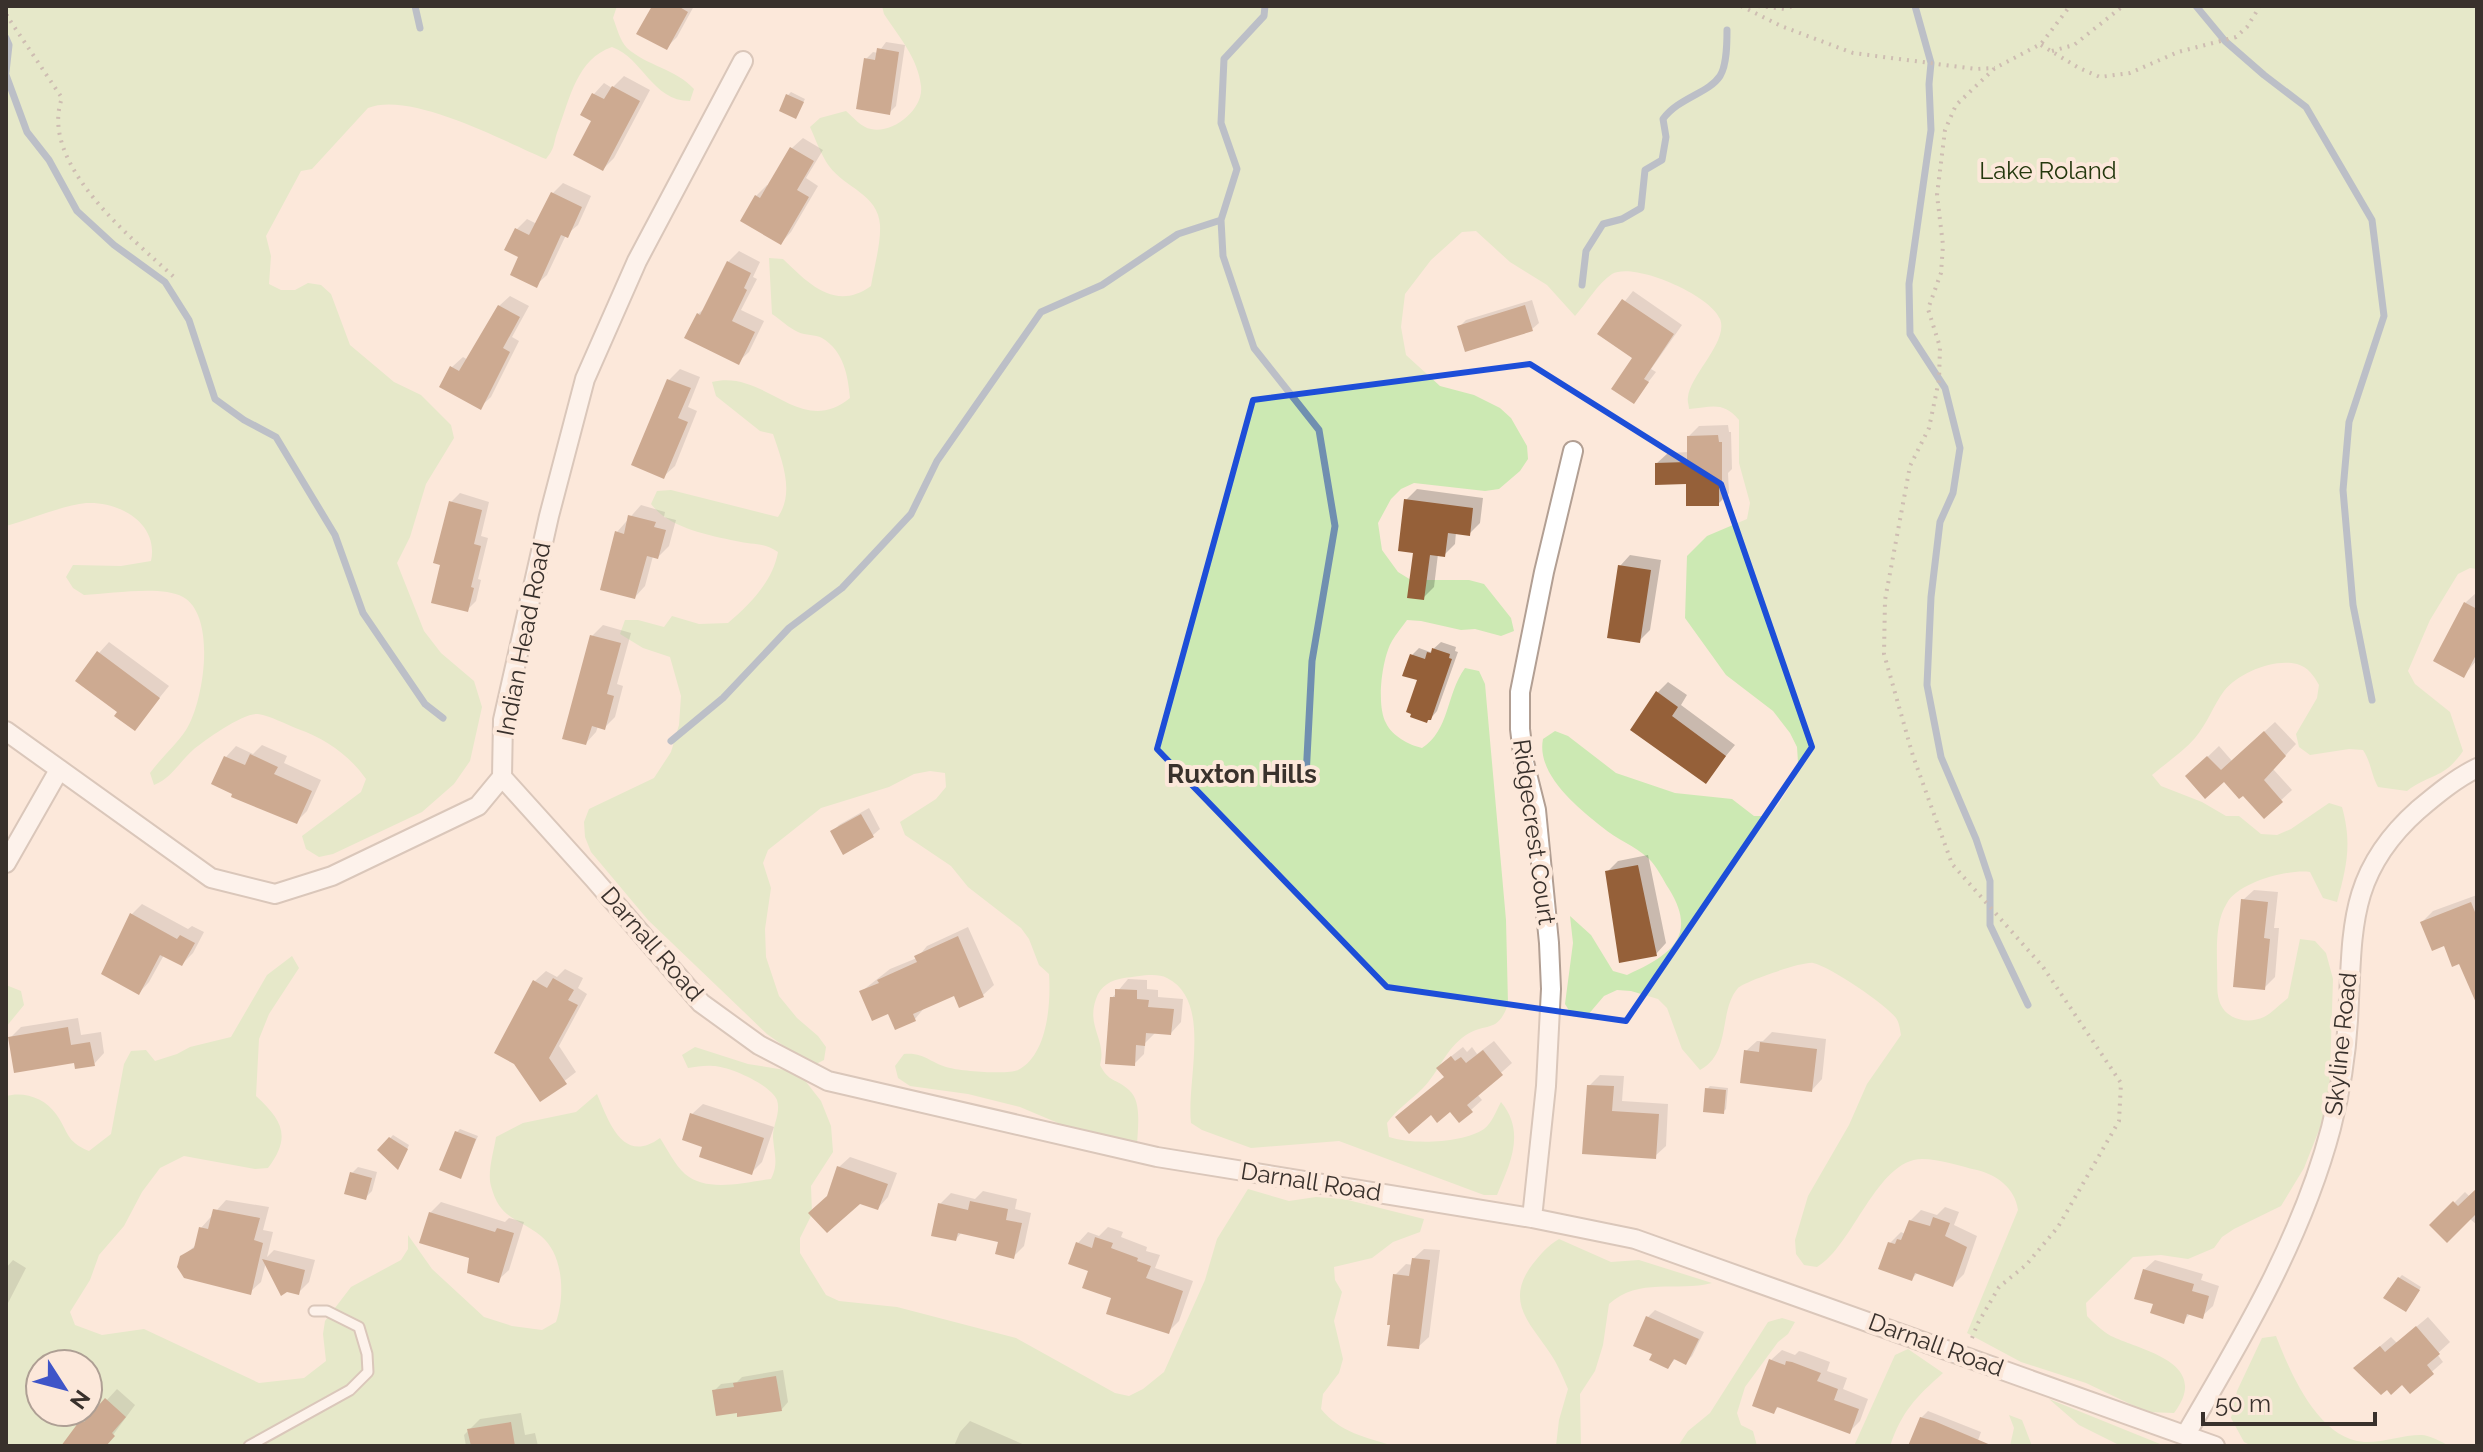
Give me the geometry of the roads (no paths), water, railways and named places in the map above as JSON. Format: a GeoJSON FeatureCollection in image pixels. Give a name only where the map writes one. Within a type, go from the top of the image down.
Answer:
{"type":"FeatureCollection","features":[{"type":"Feature","properties":{"kind":"street","name":"Indian Head Road"},"geometry":{"type":"LineString","coordinates":[[502,777],[503,720],[549,516],[585,379],[637,261],[743,61]]}},
{"type":"Feature","properties":{"kind":"street","name":"Ridgecrest Court"},"geometry":{"type":"LineString","coordinates":[[1532,1218],[1546,1086],[1551,989],[1536,810],[1524,762],[1520,729],[1520,692],[1573,451]]}},
{"type":"Feature","properties":{"kind":"street"},"geometry":{"type":"LineString","coordinates":[[6,731],[211,878],[275,894],[332,876],[478,806],[502,777]]}},
{"type":"Feature","properties":{"kind":"street","name":"Skyline Road"},"geometry":{"type":"LineString","coordinates":[[2186,1434],[2246,1330],[2299,1223],[2319,1164],[2331,1127],[2343,1066],[2353,925],[2360,893],[2372,864],[2389,839],[2411,817],[2445,788],[2477,768]]}},
{"type":"Feature","properties":{"kind":"street"},"geometry":{"type":"LineString","coordinates":[[6,863],[59,770]]}},
{"type":"Feature","properties":{"kind":"street","name":"Darnall Road"},"geometry":{"type":"LineString","coordinates":[[502,777],[701,1003],[759,1045],[828,1081],[1157,1157],[1532,1218],[1635,1239],[2215,1446]]}},
{"type":"Feature","properties":{"kind":"lane"},"geometry":{"type":"LineString","coordinates":[[249,1446],[350,1390],[368,1372],[367,1354],[359,1327],[327,1311],[314,1311]]}},
{"type":"Feature","properties":{"kind":"waterway"},"geometry":{"type":"LineString","coordinates":[[415,6],[420,28]]}},
{"type":"Feature","properties":{"kind":"waterway"},"geometry":{"type":"LineString","coordinates":[[1265,6],[1264,16],[1224,59],[1221,123],[1237,169],[1221,220],[1223,256],[1254,348],[1319,430],[1335,526],[1312,661],[1306,777]]}},
{"type":"Feature","properties":{"kind":"waterway"},"geometry":{"type":"LineString","coordinates":[[1915,6],[1931,63],[1931,130],[1909,284],[1910,334],[1945,388],[1960,448],[1953,493],[1940,522],[1931,597],[1927,685],[1941,757],[1976,839],[1990,881],[1990,925],[2028,1005]]}},
{"type":"Feature","properties":{"kind":"waterway"},"geometry":{"type":"LineString","coordinates":[[2196,6],[2225,41],[2306,107],[2372,220],[2384,316],[2349,422],[2343,490],[2353,605],[2372,700]]}},
{"type":"Feature","properties":{"kind":"waterway"},"geometry":{"type":"LineString","coordinates":[[1582,285],[1586,251],[1603,224],[1622,219],[1641,208],[1645,170],[1662,160],[1666,137],[1663,119],[1720,76],[1727,47],[1727,30]]}},
{"type":"Feature","properties":{"kind":"waterway"},"geometry":{"type":"LineString","coordinates":[[6,38],[9,45],[6,72]]}},
{"type":"Feature","properties":{"kind":"waterway"},"geometry":{"type":"LineString","coordinates":[[6,75],[27,132],[49,160],[77,211],[114,245],[165,282],[189,320],[215,399],[244,420],[276,437],[335,535],[363,613],[425,704],[443,718]]}},
{"type":"Feature","properties":{"kind":"waterway"},"geometry":{"type":"LineString","coordinates":[[671,741],[723,698],[789,628],[842,588],[911,514],[937,461],[1041,312],[1102,285],[1178,234],[1221,220]]}},
{"type":"Feature","properties":{"kind":"district","name":"Ruxton Hills"},"geometry":{"type":"Point","coordinates":[1242,774]}},
{"type":"Feature","properties":{"kind":"park label","name":"Lake Roland"},"geometry":{"type":"Point","coordinates":[2048,171]}}]}
